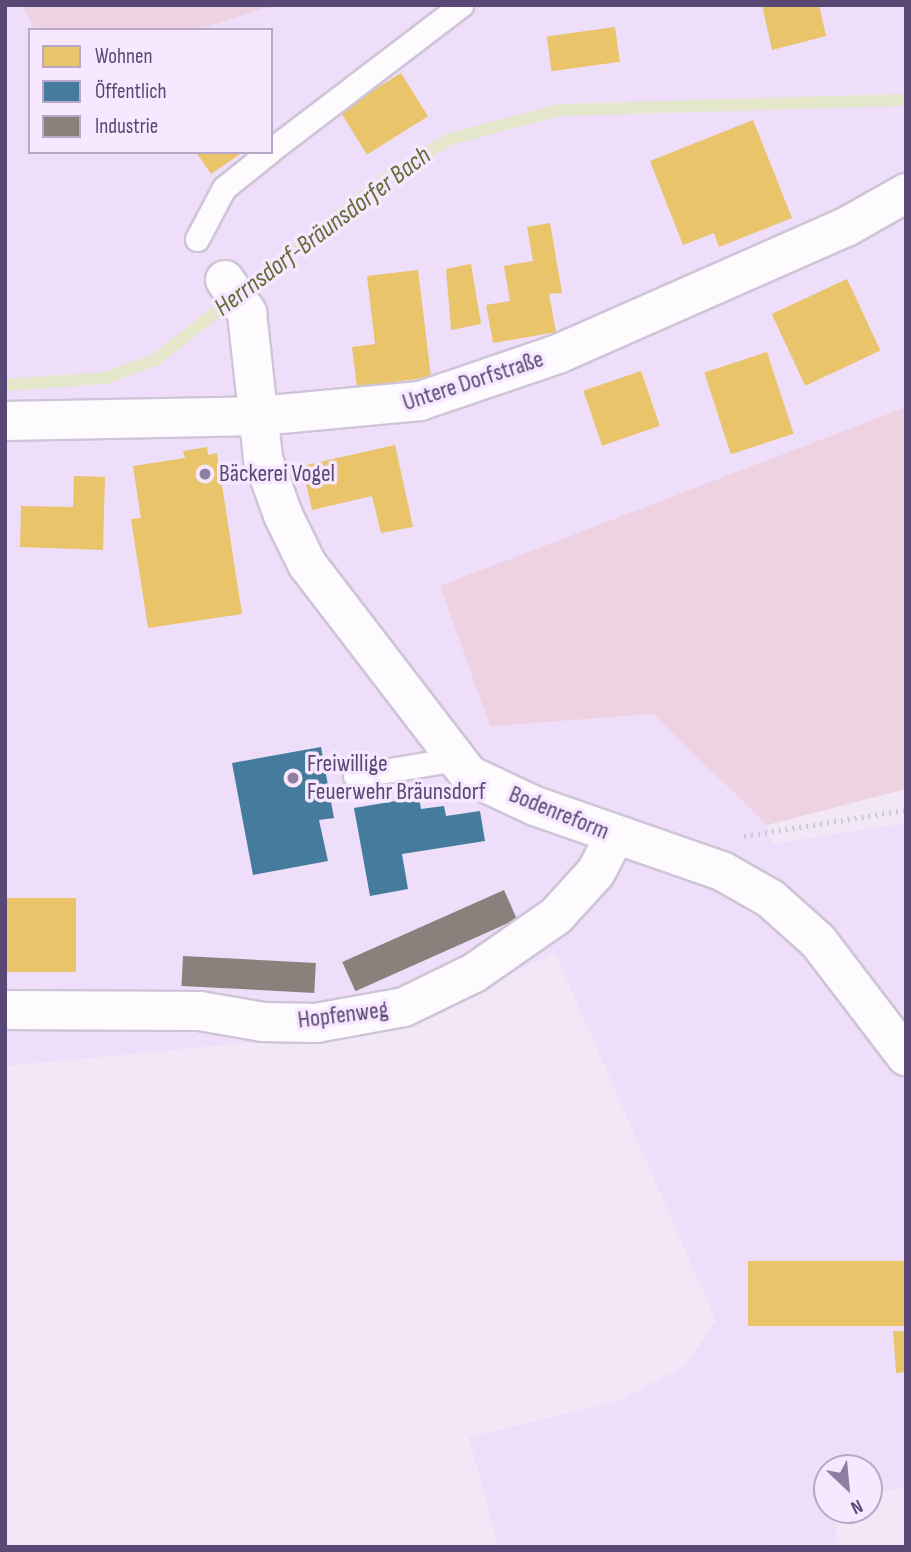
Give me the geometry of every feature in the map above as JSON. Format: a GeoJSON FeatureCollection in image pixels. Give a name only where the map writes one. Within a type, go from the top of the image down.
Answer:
{"type":"FeatureCollection","features":[{"type":"Feature","properties":{"kind":"street","name":"Untere Dorfstraße"},"geometry":{"type":"LineString","coordinates":[[5,421],[259,416],[380,409],[479,384],[846,228],[906,193]]}},
{"type":"Feature","properties":{"kind":"street","name":"Bodenreform"},"geometry":{"type":"LineString","coordinates":[[225,280],[247,313],[263,459],[307,564],[469,775],[615,836],[681,854],[771,899],[818,941],[906,1056]]}},
{"type":"Feature","properties":{"kind":"street","name":"Hopfenweg"},"geometry":{"type":"LineString","coordinates":[[5,1010],[200,1011],[263,1023],[316,1023],[404,1007],[474,972],[556,916],[596,872],[615,836]]}},
{"type":"Feature","properties":{"kind":"lane"},"geometry":{"type":"LineString","coordinates":[[273,149],[461,5]]}},
{"type":"Feature","properties":{"kind":"lane"},"geometry":{"type":"LineString","coordinates":[[197,239],[224,188],[266,154]]}},
{"type":"Feature","properties":{"kind":"lane"},"geometry":{"type":"LineString","coordinates":[[355,776],[456,759]]}},
{"type":"Feature","properties":{"kind":"path"},"geometry":{"type":"LineString","coordinates":[[738,837],[906,810]]}},
{"type":"Feature","properties":{"kind":"shaded area"},"geometry":{"type":"Polygon","coordinates":[[[5,5],[22,5],[34,28],[28,28],[28,154],[273,154],[273,28],[203,28],[275,5],[906,5],[906,407],[440,587],[490,725],[653,714],[767,825],[772,844],[906,823],[906,1488],[883,1491],[883,1454],[813,1454],[813,1524],[835,1524],[837,1544],[498,1547],[469,1437],[617,1402],[686,1365],[716,1320],[555,952],[404,1028],[5,1066],[5,5]]]}},
{"type":"Feature","properties":{"kind":"shaded area"},"geometry":{"type":"Polygon","coordinates":[[[22,5],[275,5],[203,28],[34,28],[22,5]]]}},
{"type":"Feature","properties":{"kind":"shaded area"},"geometry":{"type":"Polygon","coordinates":[[[906,407],[906,789],[767,825],[653,714],[490,726],[440,586],[906,407]]]}},
{"type":"Feature","properties":{"kind":"building: Wohnen"},"geometry":{"type":"Polygon","coordinates":[[[762,5],[819,5],[826,36],[772,50],[762,5]]]}},
{"type":"Feature","properties":{"kind":"building: Wohnen"},"geometry":{"type":"Polygon","coordinates":[[[615,27],[620,62],[552,71],[547,37],[615,27]]]}},
{"type":"Feature","properties":{"kind":"building: Wohnen"},"geometry":{"type":"Polygon","coordinates":[[[401,73],[428,116],[367,154],[340,111],[401,73]]]}},
{"type":"Feature","properties":{"kind":"building: Wohnen"},"geometry":{"type":"Polygon","coordinates":[[[753,120],[792,218],[719,247],[714,233],[683,245],[650,161],[753,120]]]}},
{"type":"Feature","properties":{"kind":"building: Wohnen"},"geometry":{"type":"Polygon","coordinates":[[[197,154],[240,154],[211,174],[197,154]]]}},
{"type":"Feature","properties":{"kind":"building: Wohnen"},"geometry":{"type":"Polygon","coordinates":[[[550,223],[562,293],[549,294],[556,332],[493,343],[486,305],[510,301],[504,266],[533,261],[527,227],[550,223]]]}},
{"type":"Feature","properties":{"kind":"building: Wohnen"},"geometry":{"type":"Polygon","coordinates":[[[471,264],[481,324],[451,330],[446,269],[471,264]]]}},
{"type":"Feature","properties":{"kind":"building: Wohnen"},"geometry":{"type":"Polygon","coordinates":[[[418,270],[431,377],[357,387],[352,347],[375,344],[367,276],[418,270]]]}},
{"type":"Feature","properties":{"kind":"building: Wohnen"},"geometry":{"type":"Polygon","coordinates":[[[847,279],[880,351],[805,386],[772,314],[847,279]]]}},
{"type":"Feature","properties":{"kind":"building: Wohnen"},"geometry":{"type":"Polygon","coordinates":[[[767,352],[794,434],[731,454],[704,372],[767,352]]]}},
{"type":"Feature","properties":{"kind":"building: Wohnen"},"geometry":{"type":"Polygon","coordinates":[[[641,371],[660,426],[602,446],[583,391],[641,371]]]}},
{"type":"Feature","properties":{"kind":"building: Wohnen"},"geometry":{"type":"Polygon","coordinates":[[[395,445],[413,527],[381,533],[372,496],[312,510],[302,466],[395,445]]]}},
{"type":"Feature","properties":{"kind":"building: Wohnen"},"geometry":{"type":"Polygon","coordinates":[[[207,447],[208,455],[217,453],[242,614],[148,628],[131,519],[141,518],[133,466],[185,458],[183,451],[207,447]]]}},
{"type":"Feature","properties":{"kind":"building: Wohnen"},"geometry":{"type":"Polygon","coordinates":[[[74,476],[105,477],[103,550],[20,547],[21,506],[73,507],[74,476]]]}},
{"type":"Feature","properties":{"kind":"building: Wohnen"},"geometry":{"type":"Polygon","coordinates":[[[5,898],[76,898],[76,972],[5,972],[5,898]]]}},
{"type":"Feature","properties":{"kind":"building: Wohnen"},"geometry":{"type":"Polygon","coordinates":[[[748,1261],[906,1261],[906,1326],[748,1326],[748,1261]]]}},
{"type":"Feature","properties":{"kind":"building: Wohnen"},"geometry":{"type":"Polygon","coordinates":[[[893,1331],[906,1331],[906,1372],[896,1373],[893,1331]]]}},
{"type":"Feature","properties":{"kind":"building: Öffentlich"},"geometry":{"type":"Polygon","coordinates":[[[321,747],[334,818],[319,820],[328,861],[253,875],[232,763],[321,747]]]}},
{"type":"Feature","properties":{"kind":"building: Öffentlich"},"geometry":{"type":"Polygon","coordinates":[[[419,797],[421,809],[444,806],[446,816],[480,811],[485,841],[402,854],[408,889],[370,896],[354,808],[419,797]]]}},
{"type":"Feature","properties":{"kind":"building: Industrie"},"geometry":{"type":"Polygon","coordinates":[[[504,890],[517,919],[355,991],[342,962],[504,890]]]}},
{"type":"Feature","properties":{"kind":"building: Industrie"},"geometry":{"type":"Polygon","coordinates":[[[183,956],[316,963],[314,993],[181,986],[183,956]]]}},
{"type":"Feature","properties":{"kind":"waterway","name":"Herrnsdorf-Bräunsdorfer Bach"},"geometry":{"type":"LineString","coordinates":[[5,385],[105,378],[155,360],[391,174],[450,139],[560,110],[906,100]]}},
{"type":"Feature","properties":{"kind":"place","name":"Bäckerei Vogel"},"geometry":{"type":"Point","coordinates":[205,474]}},
{"type":"Feature","properties":{"kind":"place","name":"Freiwillige Feuerwehr Bräunsdorf"},"geometry":{"type":"Point","coordinates":[293,778]}}]}
